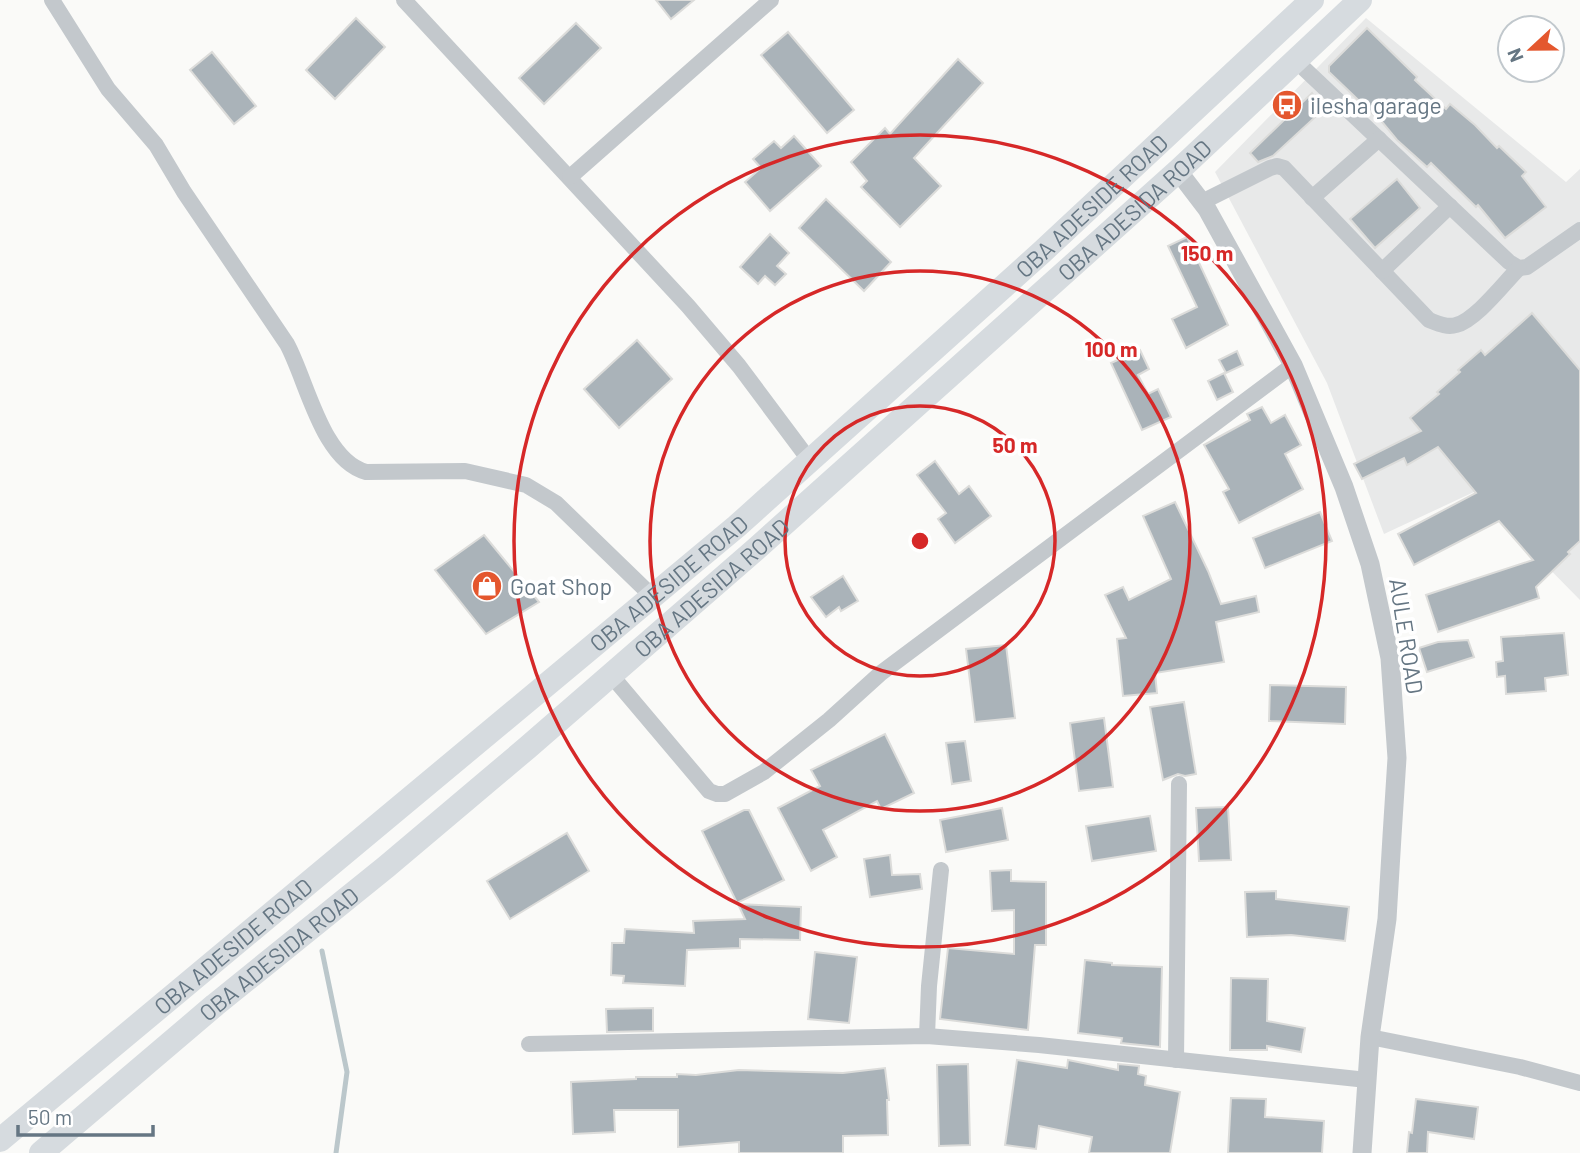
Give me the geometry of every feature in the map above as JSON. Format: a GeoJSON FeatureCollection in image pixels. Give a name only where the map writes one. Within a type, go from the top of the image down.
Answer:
{"type":"FeatureCollection","features":[{"type":"Feature","properties":{"kind":"main road","name":"OBA ADESIDE ROAD"},"geometry":{"type":"LineString","coordinates":[[0,1140],[737,526],[1052,243],[1311,0]]}},
{"type":"Feature","properties":{"kind":"main road","name":"OBA ADESIDA ROAD"},"geometry":{"type":"LineString","coordinates":[[41,1153],[215,1005],[386,867],[527,748],[756,549],[1178,171],[1360,0]]}},
{"type":"Feature","properties":{"kind":"main road"},"geometry":{"type":"LineString","coordinates":[[503,723],[527,748]]}},
{"type":"Feature","properties":{"kind":"street"},"geometry":{"type":"LineString","coordinates":[[52,0],[108,89],[156,145],[287,344],[330,442],[344,460],[354,468],[366,472],[465,471],[526,485],[556,503],[653,597]]}},
{"type":"Feature","properties":{"kind":"street"},"geometry":{"type":"LineString","coordinates":[[404,0],[688,306],[738,366],[810,461]]}},
{"type":"Feature","properties":{"kind":"street"},"geometry":{"type":"LineString","coordinates":[[570,177],[771,0]]}},
{"type":"Feature","properties":{"kind":"street"},"geometry":{"type":"LineString","coordinates":[[1295,60],[1509,262],[1519,268],[1527,267],[1580,230]]}},
{"type":"Feature","properties":{"kind":"street"},"geometry":{"type":"LineString","coordinates":[[1312,198],[1379,139]]}},
{"type":"Feature","properties":{"kind":"street"},"geometry":{"type":"LineString","coordinates":[[1202,202],[1277,166],[1284,168],[1429,320],[1441,325],[1455,326],[1469,319],[1519,268]]}},
{"type":"Feature","properties":{"kind":"street","name":"AULE ROAD"},"geometry":{"type":"LineString","coordinates":[[1178,171],[1202,202],[1293,365],[1344,487],[1370,564],[1390,658],[1397,758],[1387,919],[1370,1037],[1362,1153]]}},
{"type":"Feature","properties":{"kind":"street"},"geometry":{"type":"LineString","coordinates":[[1382,271],[1450,206]]}},
{"type":"Feature","properties":{"kind":"street"},"geometry":{"type":"LineString","coordinates":[[611,675],[709,791],[725,794],[764,772],[829,720],[881,673],[1293,365]]}},
{"type":"Feature","properties":{"kind":"street"},"geometry":{"type":"LineString","coordinates":[[1176,1060],[1179,784]]}},
{"type":"Feature","properties":{"kind":"street"},"geometry":{"type":"LineString","coordinates":[[927,1036],[929,986],[941,870]]}},
{"type":"Feature","properties":{"kind":"street"},"geometry":{"type":"LineString","coordinates":[[529,1044],[927,1036],[1367,1080]]}},
{"type":"Feature","properties":{"kind":"street"},"geometry":{"type":"LineString","coordinates":[[1370,1037],[1580,1083]]}},
{"type":"Feature","properties":{"kind":"shaded area","name":"ilesha garage"},"geometry":{"type":"Polygon","coordinates":[[[1366,18],[1566,182],[1580,169],[1580,600],[1474,492],[1384,534],[1327,383],[1215,172],[1366,18]]]}},
{"type":"Feature","properties":{"kind":"building"},"geometry":{"type":"Polygon","coordinates":[[[656,0],[694,0],[671,19],[656,0]]]}},
{"type":"Feature","properties":{"kind":"building"},"geometry":{"type":"Polygon","coordinates":[[[356,18],[385,47],[335,99],[306,70],[356,18]]]}},
{"type":"Feature","properties":{"kind":"building"},"geometry":{"type":"Polygon","coordinates":[[[576,23],[601,48],[544,104],[519,78],[576,23]]]}},
{"type":"Feature","properties":{"kind":"building"},"geometry":{"type":"Polygon","coordinates":[[[1367,28],[1446,109],[1450,104],[1526,172],[1522,176],[1546,207],[1505,238],[1478,205],[1476,207],[1431,163],[1427,167],[1329,72],[1329,66],[1367,28]]]}},
{"type":"Feature","properties":{"kind":"building"},"geometry":{"type":"Polygon","coordinates":[[[788,32],[854,110],[827,133],[761,55],[788,32]]]}},
{"type":"Feature","properties":{"kind":"building"},"geometry":{"type":"Polygon","coordinates":[[[212,52],[256,106],[234,124],[190,70],[212,52]]]}},
{"type":"Feature","properties":{"kind":"building"},"geometry":{"type":"Polygon","coordinates":[[[958,59],[983,83],[914,158],[941,186],[900,227],[861,187],[867,181],[851,162],[885,128],[890,134],[958,59]]]}},
{"type":"Feature","properties":{"kind":"building"},"geometry":{"type":"Polygon","coordinates":[[[1312,93],[1324,109],[1273,156],[1258,162],[1250,153],[1312,93]]]}},
{"type":"Feature","properties":{"kind":"building"},"geometry":{"type":"Polygon","coordinates":[[[794,136],[821,166],[770,211],[745,182],[761,168],[753,159],[774,141],[781,148],[794,136]]]}},
{"type":"Feature","properties":{"kind":"building"},"geometry":{"type":"Polygon","coordinates":[[[1397,179],[1420,208],[1375,248],[1350,219],[1397,179]]]}},
{"type":"Feature","properties":{"kind":"building"},"geometry":{"type":"Polygon","coordinates":[[[826,199],[891,262],[864,291],[799,228],[826,199]]]}},
{"type":"Feature","properties":{"kind":"building"},"geometry":{"type":"Polygon","coordinates":[[[770,234],[789,253],[777,266],[786,274],[775,285],[765,276],[758,284],[740,267],[770,234]]]}},
{"type":"Feature","properties":{"kind":"building"},"geometry":{"type":"Polygon","coordinates":[[[1187,237],[1228,325],[1186,348],[1172,319],[1197,307],[1168,246],[1187,237]]]}},
{"type":"Feature","properties":{"kind":"building"},"geometry":{"type":"Polygon","coordinates":[[[1532,313],[1580,370],[1580,541],[1536,587],[1539,598],[1438,632],[1426,595],[1533,560],[1499,521],[1414,565],[1398,534],[1476,493],[1438,447],[1407,465],[1404,458],[1362,479],[1354,464],[1421,431],[1410,418],[1439,394],[1437,392],[1460,372],[1458,370],[1481,350],[1485,355],[1532,313]]]}},
{"type":"Feature","properties":{"kind":"building"},"geometry":{"type":"Polygon","coordinates":[[[637,340],[672,379],[619,428],[584,389],[637,340]]]}},
{"type":"Feature","properties":{"kind":"building"},"geometry":{"type":"Polygon","coordinates":[[[1140,350],[1149,369],[1138,375],[1148,394],[1158,389],[1171,417],[1142,430],[1111,363],[1140,350]]]}},
{"type":"Feature","properties":{"kind":"building"},"geometry":{"type":"Polygon","coordinates":[[[1237,351],[1243,365],[1226,373],[1219,360],[1237,351]]]}},
{"type":"Feature","properties":{"kind":"building"},"geometry":{"type":"Polygon","coordinates":[[[1224,373],[1233,392],[1217,400],[1208,381],[1224,373]]]}},
{"type":"Feature","properties":{"kind":"building"},"geometry":{"type":"Polygon","coordinates":[[[1262,407],[1271,423],[1285,415],[1301,445],[1285,454],[1303,489],[1239,523],[1223,492],[1229,489],[1204,445],[1250,420],[1247,414],[1262,407]]]}},
{"type":"Feature","properties":{"kind":"building"},"geometry":{"type":"Polygon","coordinates":[[[935,461],[959,494],[969,486],[991,516],[955,543],[938,519],[946,513],[917,475],[935,461]]]}},
{"type":"Feature","properties":{"kind":"building"},"geometry":{"type":"Polygon","coordinates":[[[1175,502],[1221,604],[1256,596],[1259,612],[1216,622],[1224,662],[1155,673],[1157,693],[1123,696],[1117,639],[1126,638],[1105,595],[1123,587],[1129,600],[1171,579],[1143,516],[1175,502]]]}},
{"type":"Feature","properties":{"kind":"building"},"geometry":{"type":"Polygon","coordinates":[[[1320,512],[1332,541],[1265,568],[1253,538],[1320,512]]]}},
{"type":"Feature","properties":{"kind":"building","name":"Goat Shop"},"geometry":{"type":"Polygon","coordinates":[[[484,535],[539,602],[486,634],[435,570],[484,535]]]}},
{"type":"Feature","properties":{"kind":"building"},"geometry":{"type":"Polygon","coordinates":[[[843,576],[858,601],[841,611],[839,607],[826,617],[811,597],[843,576]]]}},
{"type":"Feature","properties":{"kind":"building"},"geometry":{"type":"Polygon","coordinates":[[[1564,633],[1568,675],[1545,678],[1546,691],[1506,694],[1505,676],[1497,677],[1496,662],[1503,661],[1501,637],[1564,633]]]}},
{"type":"Feature","properties":{"kind":"building"},"geometry":{"type":"Polygon","coordinates":[[[1468,640],[1474,657],[1427,672],[1419,648],[1438,642],[1468,640]]]}},
{"type":"Feature","properties":{"kind":"building"},"geometry":{"type":"Polygon","coordinates":[[[1006,645],[1015,718],[975,722],[966,649],[1006,645]]]}},
{"type":"Feature","properties":{"kind":"building"},"geometry":{"type":"Polygon","coordinates":[[[1270,685],[1346,687],[1345,724],[1269,721],[1270,685]]]}},
{"type":"Feature","properties":{"kind":"building"},"geometry":{"type":"Polygon","coordinates":[[[1184,702],[1196,774],[1178,774],[1163,780],[1150,707],[1184,702]]]}},
{"type":"Feature","properties":{"kind":"building"},"geometry":{"type":"Polygon","coordinates":[[[1104,718],[1113,787],[1079,791],[1070,723],[1104,718]]]}},
{"type":"Feature","properties":{"kind":"building"},"geometry":{"type":"Polygon","coordinates":[[[885,734],[914,793],[881,809],[877,801],[823,830],[837,857],[811,871],[778,808],[820,786],[811,770],[885,734]]]}},
{"type":"Feature","properties":{"kind":"building"},"geometry":{"type":"Polygon","coordinates":[[[965,741],[971,781],[952,784],[946,743],[965,741]]]}},
{"type":"Feature","properties":{"kind":"building"},"geometry":{"type":"Polygon","coordinates":[[[1228,807],[1231,860],[1199,861],[1196,808],[1228,807]]]}},
{"type":"Feature","properties":{"kind":"building"},"geometry":{"type":"Polygon","coordinates":[[[1002,808],[1008,840],[946,852],[940,820],[1002,808]]]}},
{"type":"Feature","properties":{"kind":"building"},"geometry":{"type":"Polygon","coordinates":[[[749,810],[784,880],[737,903],[702,831],[749,810]]]}},
{"type":"Feature","properties":{"kind":"building"},"geometry":{"type":"Polygon","coordinates":[[[1150,816],[1156,851],[1092,861],[1086,826],[1150,816]]]}},
{"type":"Feature","properties":{"kind":"building"},"geometry":{"type":"Polygon","coordinates":[[[567,833],[589,871],[510,919],[487,881],[567,833]]]}},
{"type":"Feature","properties":{"kind":"building"},"geometry":{"type":"Polygon","coordinates":[[[890,855],[892,875],[920,874],[922,889],[870,897],[864,859],[890,855]]]}},
{"type":"Feature","properties":{"kind":"building"},"geometry":{"type":"Polygon","coordinates":[[[1011,870],[1011,881],[1046,882],[1046,945],[1035,945],[1028,1030],[940,1019],[948,948],[1014,954],[1014,910],[992,911],[990,871],[1011,870]]]}},
{"type":"Feature","properties":{"kind":"building"},"geometry":{"type":"Polygon","coordinates":[[[1276,891],[1276,899],[1349,907],[1345,941],[1291,935],[1247,937],[1245,892],[1276,891]]]}},
{"type":"Feature","properties":{"kind":"building"},"geometry":{"type":"Polygon","coordinates":[[[738,904],[801,907],[800,940],[740,939],[740,948],[687,950],[685,986],[623,983],[624,976],[611,975],[612,943],[624,943],[625,929],[694,933],[693,921],[745,919],[738,904]]]}},
{"type":"Feature","properties":{"kind":"building"},"geometry":{"type":"Polygon","coordinates":[[[815,952],[857,957],[849,1023],[808,1019],[815,952]]]}},
{"type":"Feature","properties":{"kind":"building"},"geometry":{"type":"Polygon","coordinates":[[[1085,960],[1112,965],[1162,967],[1160,1047],[1121,1043],[1122,1038],[1078,1033],[1085,960]]]}},
{"type":"Feature","properties":{"kind":"building"},"geometry":{"type":"Polygon","coordinates":[[[1231,978],[1268,979],[1267,1021],[1305,1028],[1301,1052],[1267,1046],[1267,1050],[1230,1050],[1231,978]]]}},
{"type":"Feature","properties":{"kind":"building"},"geometry":{"type":"Polygon","coordinates":[[[653,1008],[653,1031],[607,1032],[606,1009],[653,1008]]]}},
{"type":"Feature","properties":{"kind":"building"},"geometry":{"type":"Polygon","coordinates":[[[1017,1060],[1067,1068],[1068,1060],[1118,1070],[1118,1064],[1139,1066],[1138,1074],[1146,1076],[1145,1085],[1180,1092],[1170,1153],[1089,1153],[1092,1137],[1039,1126],[1036,1149],[1005,1145],[1017,1060]]]}},
{"type":"Feature","properties":{"kind":"building"},"geometry":{"type":"Polygon","coordinates":[[[968,1064],[970,1145],[939,1146],[937,1065],[968,1064]]]}},
{"type":"Feature","properties":{"kind":"building"},"geometry":{"type":"Polygon","coordinates":[[[885,1068],[889,1100],[888,1135],[843,1136],[843,1153],[739,1153],[739,1142],[678,1147],[678,1110],[614,1110],[615,1132],[573,1134],[571,1082],[677,1077],[677,1074],[696,1075],[739,1070],[843,1073],[885,1068]]]}},
{"type":"Feature","properties":{"kind":"building"},"geometry":{"type":"Polygon","coordinates":[[[1231,1098],[1266,1099],[1265,1117],[1324,1121],[1322,1153],[1228,1153],[1231,1098]]]}},
{"type":"Feature","properties":{"kind":"building"},"geometry":{"type":"Polygon","coordinates":[[[1416,1099],[1478,1107],[1474,1139],[1428,1132],[1427,1153],[1407,1153],[1416,1099]]]}},
{"type":"Feature","properties":{"kind":"waterway"},"geometry":{"type":"LineString","coordinates":[[322,951],[347,1072],[336,1153]]}},
{"type":"Feature","properties":{"kind":"place","name":"ilesha garage"},"geometry":{"type":"Point","coordinates":[1287,105]}},
{"type":"Feature","properties":{"kind":"place","name":"Goat Shop"},"geometry":{"type":"Point","coordinates":[487,586]}}]}
